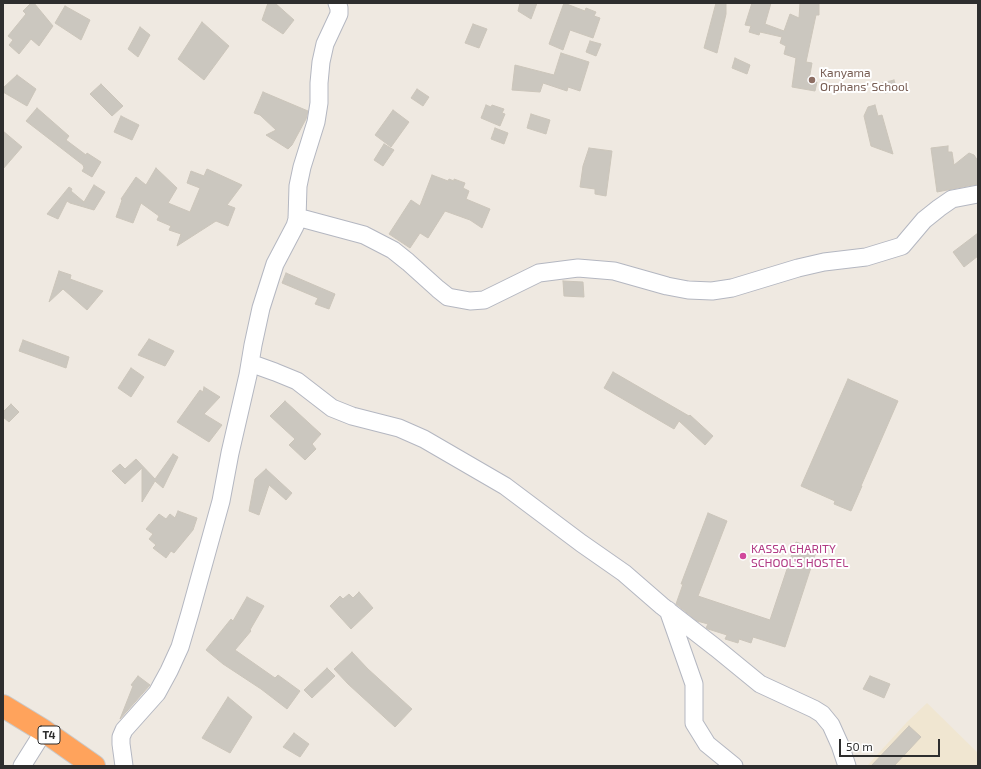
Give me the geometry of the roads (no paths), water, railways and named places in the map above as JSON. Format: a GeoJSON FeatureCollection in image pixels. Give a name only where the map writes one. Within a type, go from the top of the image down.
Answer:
{"type":"FeatureCollection","features":[{"type":"Feature","properties":{"kind":"highway","name":"T4"},"geometry":{"type":"LineString","coordinates":[[3,706],[44,731],[94,766]]}},
{"type":"Feature","properties":{"kind":"street"},"geometry":{"type":"LineString","coordinates":[[124,766],[121,737],[124,730],[157,693],[180,647],[222,501],[230,453],[262,308],[275,264],[295,226],[297,217],[298,186],[302,167],[316,122],[319,102],[321,62],[325,44],[339,14],[337,3]]}},
{"type":"Feature","properties":{"kind":"street"},"geometry":{"type":"LineString","coordinates":[[297,217],[364,235],[393,250],[448,297],[470,301],[484,300],[539,273],[578,268],[614,271],[667,286],[688,290],[712,291],[732,288],[798,268],[824,262],[866,257],[902,246],[924,220],[952,199],[978,194]]}},
{"type":"Feature","properties":{"kind":"street"},"geometry":{"type":"LineString","coordinates":[[250,363],[297,381],[332,408],[352,416],[399,428],[424,439],[505,486],[624,573],[760,684],[809,706],[822,714],[831,725],[847,766]]}},
{"type":"Feature","properties":{"kind":"street"},"geometry":{"type":"LineString","coordinates":[[668,610],[694,684],[694,723],[707,744],[734,766]]}},
{"type":"Feature","properties":{"kind":"street"},"geometry":{"type":"LineString","coordinates":[[22,766],[44,731]]}},
{"type":"Feature","properties":{"kind":"place","name":"Kanyama Orphans' School"},"geometry":{"type":"Point","coordinates":[812,80]}},
{"type":"Feature","properties":{"kind":"place","name":"KASSA CHARITY SCHOOL'S HOSTEL"},"geometry":{"type":"Point","coordinates":[743,556]}}]}
